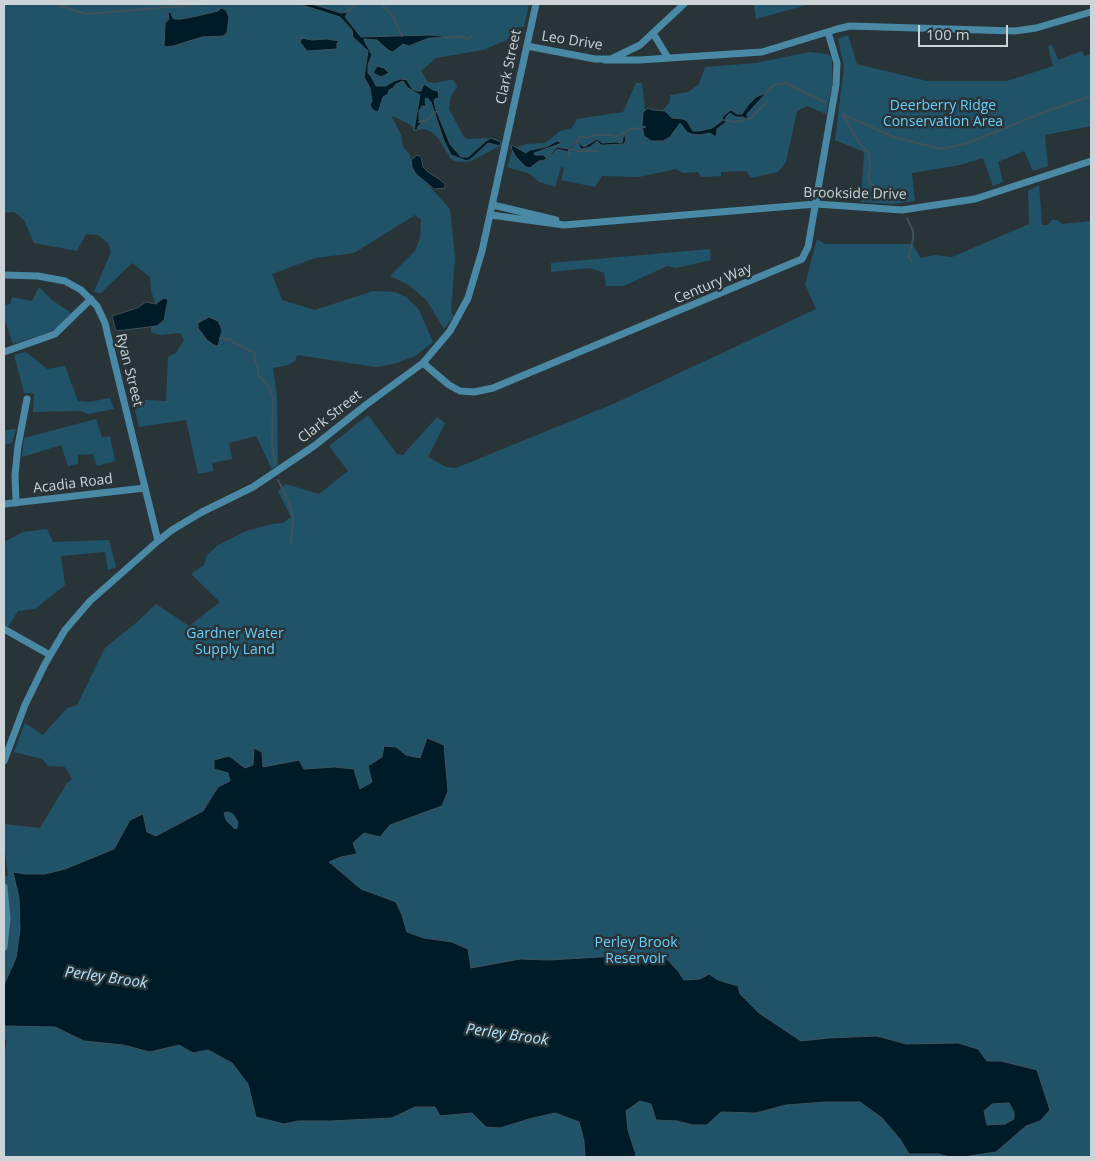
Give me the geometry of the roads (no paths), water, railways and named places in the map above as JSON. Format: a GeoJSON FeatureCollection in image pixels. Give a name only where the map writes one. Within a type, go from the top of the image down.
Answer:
{"type":"FeatureCollection","features":[{"type":"Feature","properties":{"kind":"street","name":"Clark Street"},"geometry":{"type":"LineString","coordinates":[[4,761],[25,705],[50,654],[65,630],[85,606],[158,541],[188,520],[246,492],[276,473],[423,363],[450,331],[464,306],[477,272],[536,4]]}},
{"type":"Feature","properties":{"kind":"street","name":"Leo Drive"},"geometry":{"type":"LineString","coordinates":[[527,46],[605,60],[635,49],[684,4]]}},
{"type":"Feature","properties":{"kind":"street"},"geometry":{"type":"LineString","coordinates":[[605,60],[762,52],[850,26],[1016,31],[1036,28],[1091,12]]}},
{"type":"Feature","properties":{"kind":"street","name":"Century Way"},"geometry":{"type":"LineString","coordinates":[[423,363],[449,385],[460,391],[474,392],[493,388],[802,259],[808,247],[837,73],[837,63],[828,32]]}},
{"type":"Feature","properties":{"kind":"street"},"geometry":{"type":"LineString","coordinates":[[653,33],[668,58]]}},
{"type":"Feature","properties":{"kind":"street","name":"Brookside Drive"},"geometry":{"type":"LineString","coordinates":[[491,215],[551,224],[816,204],[899,210],[984,197],[1091,161]]}},
{"type":"Feature","properties":{"kind":"street","name":"Brookside Drive"},"geometry":{"type":"LineString","coordinates":[[493,205],[546,218],[581,223]]}},
{"type":"Feature","properties":{"kind":"street","name":"Ryan Street"},"geometry":{"type":"LineString","coordinates":[[4,274],[58,279],[76,286],[91,298],[97,306],[105,323],[158,541]]}},
{"type":"Feature","properties":{"kind":"street"},"geometry":{"type":"LineString","coordinates":[[4,352],[55,334],[91,298]]}},
{"type":"Feature","properties":{"kind":"street"},"geometry":{"type":"LineString","coordinates":[[16,503],[14,475],[27,400]]}},
{"type":"Feature","properties":{"kind":"street","name":"Acadia Road"},"geometry":{"type":"LineString","coordinates":[[4,504],[145,488]]}},
{"type":"Feature","properties":{"kind":"street"},"geometry":{"type":"LineString","coordinates":[[4,629],[50,654]]}},
{"type":"Feature","properties":{"kind":"street"},"geometry":{"type":"LineString","coordinates":[[4,887],[7,918],[4,947]]}},
{"type":"Feature","properties":{"kind":"water"},"geometry":{"type":"Polygon","coordinates":[[[299,4],[312,4],[341,13],[348,12],[345,17],[361,37],[432,35],[462,37],[429,38],[409,46],[403,44],[393,52],[377,40],[364,39],[372,55],[368,65],[368,73],[376,86],[386,86],[401,79],[407,80],[412,89],[418,91],[421,91],[424,84],[438,91],[439,98],[434,101],[436,110],[450,144],[461,157],[468,157],[491,138],[501,142],[500,146],[488,143],[467,161],[451,155],[444,141],[431,102],[427,98],[425,99],[426,106],[422,106],[419,111],[421,124],[417,130],[414,130],[420,95],[408,88],[403,81],[396,84],[383,97],[377,112],[373,110],[370,105],[372,101],[370,88],[364,77],[368,51],[353,37],[352,30],[340,17],[299,4]]]}},
{"type":"Feature","properties":{"kind":"water"},"geometry":{"type":"Polygon","coordinates":[[[221,8],[226,10],[229,17],[227,33],[223,36],[202,37],[165,47],[165,23],[169,19],[168,13],[171,12],[174,19],[181,19],[218,11],[221,8]]]}},
{"type":"Feature","properties":{"kind":"water"},"geometry":{"type":"Polygon","coordinates":[[[302,38],[339,41],[337,49],[307,51],[300,42],[302,38]]]}},
{"type":"Feature","properties":{"kind":"water"},"geometry":{"type":"Polygon","coordinates":[[[377,66],[384,68],[389,73],[381,77],[373,73],[377,66]]]}},
{"type":"Feature","properties":{"kind":"water"},"geometry":{"type":"Polygon","coordinates":[[[766,93],[747,114],[747,117],[750,119],[736,117],[730,113],[726,117],[726,122],[717,129],[716,137],[710,133],[691,134],[680,123],[670,137],[663,141],[651,141],[644,136],[642,126],[643,112],[648,108],[665,111],[672,118],[683,119],[687,121],[693,131],[699,131],[712,128],[722,121],[723,116],[731,110],[737,114],[742,114],[756,97],[766,93]]]}},
{"type":"Feature","properties":{"kind":"water"},"geometry":{"type":"Polygon","coordinates":[[[624,133],[626,140],[624,144],[601,145],[597,141],[590,147],[582,149],[579,144],[575,143],[569,152],[557,149],[545,160],[539,161],[530,168],[526,167],[516,157],[511,148],[512,145],[526,153],[530,150],[546,147],[557,141],[562,143],[534,153],[535,155],[544,155],[546,158],[557,147],[569,149],[575,142],[578,142],[584,147],[597,139],[602,143],[622,143],[624,133]]]}},
{"type":"Feature","properties":{"kind":"water"},"geometry":{"type":"Polygon","coordinates":[[[417,155],[421,157],[423,167],[445,184],[445,188],[434,189],[416,174],[411,160],[417,155]]]}},
{"type":"Feature","properties":{"kind":"water"},"geometry":{"type":"Polygon","coordinates":[[[165,298],[168,300],[164,320],[157,326],[116,331],[112,316],[137,308],[146,302],[156,304],[165,298]]]}},
{"type":"Feature","properties":{"kind":"water"},"geometry":{"type":"Polygon","coordinates":[[[209,317],[218,321],[222,330],[218,346],[207,340],[198,328],[198,323],[209,317]]]}},
{"type":"Feature","properties":{"kind":"water","name":"Perley Brook Reservoir"},"geometry":{"type":"Polygon","coordinates":[[[427,738],[444,745],[448,791],[442,806],[390,825],[380,837],[364,833],[353,843],[357,854],[341,857],[329,862],[361,889],[396,902],[407,932],[424,938],[452,942],[468,949],[471,968],[520,959],[549,960],[663,955],[684,980],[700,979],[709,974],[718,980],[738,986],[740,994],[759,1013],[801,1041],[877,1036],[906,1044],[958,1043],[978,1049],[987,1061],[1001,1061],[1037,1070],[1050,1110],[1040,1121],[1026,1126],[996,1152],[950,1157],[938,1154],[909,1154],[900,1139],[882,1118],[860,1102],[786,1105],[756,1113],[721,1112],[707,1125],[693,1125],[677,1121],[656,1120],[651,1104],[640,1101],[626,1111],[628,1130],[636,1155],[634,1157],[585,1157],[584,1141],[579,1122],[555,1113],[500,1128],[486,1127],[472,1113],[440,1116],[435,1107],[415,1107],[392,1118],[298,1121],[284,1124],[256,1117],[248,1084],[232,1063],[208,1050],[193,1053],[179,1045],[150,1052],[123,1045],[84,1041],[55,1027],[4,1026],[4,985],[16,958],[20,930],[19,898],[13,872],[45,874],[65,869],[114,849],[130,820],[143,814],[147,832],[156,836],[203,811],[218,787],[230,781],[228,773],[214,769],[214,760],[229,756],[245,768],[253,765],[254,748],[262,752],[263,767],[299,760],[304,769],[335,767],[354,769],[360,789],[372,782],[368,766],[382,757],[384,746],[396,747],[406,755],[420,758],[427,738]],[[224,813],[226,820],[235,829],[238,822],[233,814],[224,813]],[[1009,1103],[992,1104],[984,1111],[987,1125],[1005,1124],[1014,1119],[1014,1112],[1009,1103]]]}},
{"type":"Feature","properties":{"kind":"waterway"},"geometry":{"type":"LineString","coordinates":[[55,4],[86,14],[205,4]]}},
{"type":"Feature","properties":{"kind":"waterway"},"geometry":{"type":"LineString","coordinates":[[347,12],[356,4]]}},
{"type":"Feature","properties":{"kind":"waterway"},"geometry":{"type":"LineString","coordinates":[[381,4],[392,15],[402,36]]}},
{"type":"Feature","properties":{"kind":"waterway"},"geometry":{"type":"LineString","coordinates":[[447,38],[459,36],[468,39],[472,36]]}},
{"type":"Feature","properties":{"kind":"waterway"},"geometry":{"type":"LineString","coordinates":[[765,93],[774,85],[786,83],[825,102]]}},
{"type":"Feature","properties":{"kind":"waterway"},"geometry":{"type":"LineString","coordinates":[[842,114],[894,137],[941,149],[968,143],[1042,113],[1091,96]]}},
{"type":"Feature","properties":{"kind":"waterway"},"geometry":{"type":"LineString","coordinates":[[724,120],[735,122],[751,118],[766,103]]}},
{"type":"Feature","properties":{"kind":"waterway"},"geometry":{"type":"LineString","coordinates":[[419,122],[426,121],[435,112]]}},
{"type":"Feature","properties":{"kind":"waterway"},"geometry":{"type":"LineString","coordinates":[[842,114],[860,144],[869,153],[870,168],[868,177],[871,184],[895,202]]}},
{"type":"Feature","properties":{"kind":"waterway"},"geometry":{"type":"LineString","coordinates":[[624,134],[627,130],[645,127]]}},
{"type":"Feature","properties":{"kind":"waterway"},"geometry":{"type":"LineString","coordinates":[[577,142],[580,136],[586,138],[595,135],[610,135],[613,137],[624,133]]}},
{"type":"Feature","properties":{"kind":"waterway"},"geometry":{"type":"LineString","coordinates":[[571,149],[577,151],[598,151]]}},
{"type":"Feature","properties":{"kind":"waterway"},"geometry":{"type":"LineString","coordinates":[[569,150],[569,157]]}},
{"type":"Feature","properties":{"kind":"waterway"},"geometry":{"type":"LineString","coordinates":[[907,218],[913,231],[909,257],[912,262]]}},
{"type":"Feature","properties":{"kind":"waterway"},"geometry":{"type":"LineString","coordinates":[[220,338],[230,339],[255,353],[258,375],[269,387],[273,399],[272,443],[275,465]]}},
{"type":"Feature","properties":{"kind":"waterway"},"geometry":{"type":"LineString","coordinates":[[278,480],[288,500],[293,517],[291,543]]}},
{"type":"Feature","properties":{"kind":"park label","name":"Deerberry Ridge Conservation Area"},"geometry":{"type":"Point","coordinates":[943,114]}},
{"type":"Feature","properties":{"kind":"park label","name":"Gardner Water Supply Land"},"geometry":{"type":"Point","coordinates":[235,642]}},
{"type":"Feature","properties":{"kind":"water label","name":"Perley Brook"},"geometry":{"type":"Point","coordinates":[106,978]}},
{"type":"Feature","properties":{"kind":"water label","name":"Perley Brook"},"geometry":{"type":"Point","coordinates":[507,1035]}}]}
